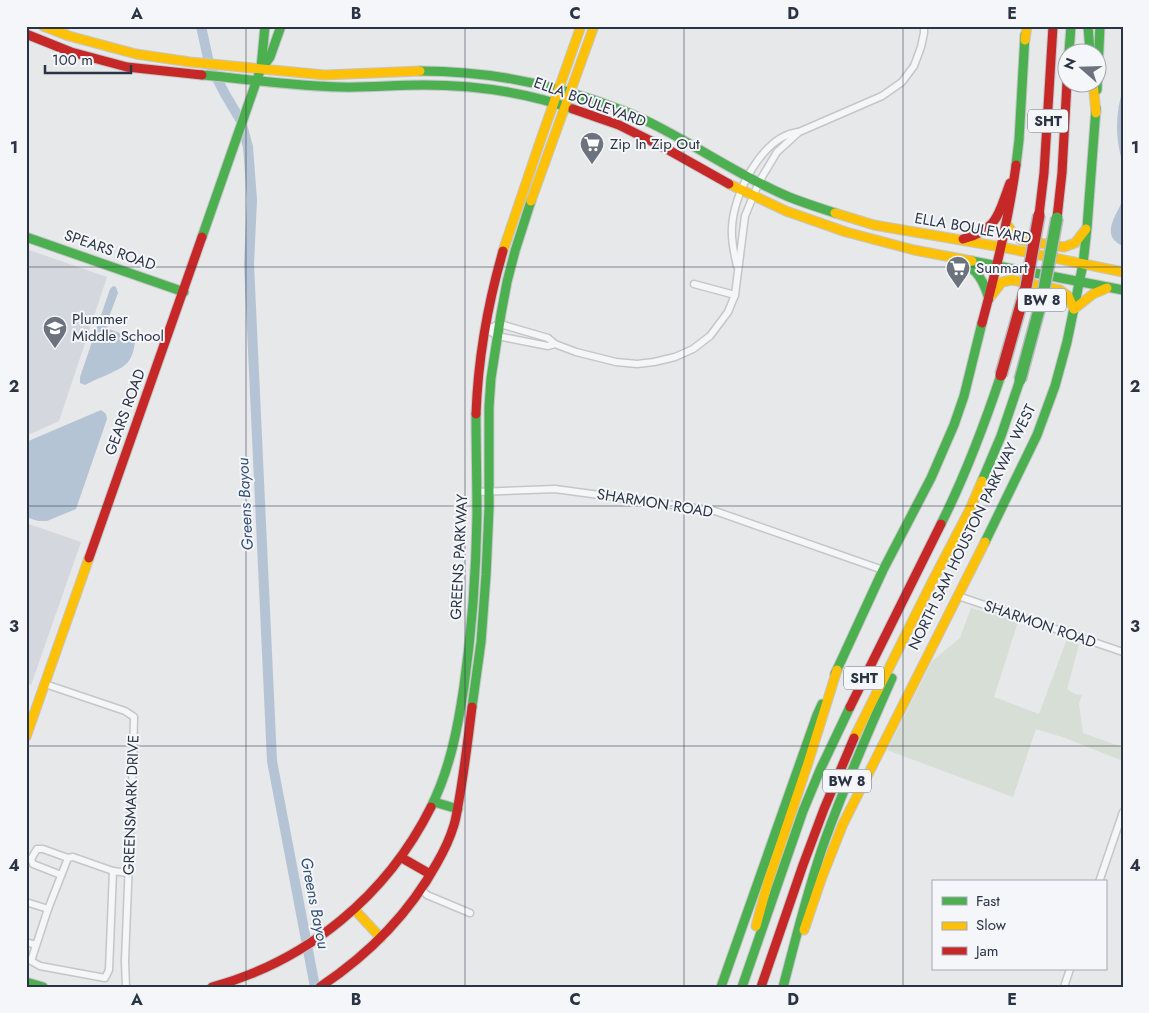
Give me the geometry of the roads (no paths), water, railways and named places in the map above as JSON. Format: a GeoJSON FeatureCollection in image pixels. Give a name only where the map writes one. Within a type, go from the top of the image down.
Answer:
{"type":"FeatureCollection","features":[{"type":"Feature","properties":{"kind":"main road","name":"ELLA BOULEVARD"},"geometry":{"type":"LineString","coordinates":[[43,26],[69,36],[136,54],[190,62],[325,75],[436,71],[480,74],[534,83],[570,92],[624,111],[648,122],[748,177],[789,196],[851,219],[1123,272]]}},
{"type":"Feature","properties":{"kind":"main road","name":"GEARS ROAD"},"geometry":{"type":"LineString","coordinates":[[26,737],[250,102],[261,68],[265,26]]}},
{"type":"Feature","properties":{"kind":"main road","name":"GEARS ROAD"},"geometry":{"type":"LineString","coordinates":[[261,68],[270,57],[281,26]]}},
{"type":"Feature","properties":{"kind":"main road","name":"GREENS PARKWAY"},"geometry":{"type":"LineString","coordinates":[[320,987],[369,950],[410,906],[440,858],[454,825],[463,787],[486,591],[483,491],[476,444],[483,405],[491,379],[497,336],[533,177],[553,103],[581,26]]}},
{"type":"Feature","properties":{"kind":"main road","name":"GREENS PARKWAY"},"geometry":{"type":"LineString","coordinates":[[483,405],[480,372],[486,328],[498,268],[508,235],[565,106],[594,26]]}},
{"type":"Feature","properties":{"kind":"main road"},"geometry":{"type":"LineString","coordinates":[[721,987],[817,714],[883,570],[931,478],[954,425],[964,396],[1002,247],[1015,171],[1019,140],[1026,26]]}},
{"type":"Feature","properties":{"kind":"main road","name":"SHT"},"geometry":{"type":"LineString","coordinates":[[741,987],[803,812],[820,770],[953,500],[985,423],[1002,375],[1026,287],[1035,244],[1044,173],[1052,26]]}},
{"type":"Feature","properties":{"kind":"main road"},"geometry":{"type":"LineString","coordinates":[[1070,42],[1071,26]]}},
{"type":"Feature","properties":{"kind":"main road"},"geometry":{"type":"LineString","coordinates":[[1088,26],[1089,42]]}},
{"type":"Feature","properties":{"kind":"main road","name":"NORTH SAM HOUSTON PARKWAY WEST"},"geometry":{"type":"LineString","coordinates":[[784,987],[822,877],[843,824],[1037,435],[1055,386],[1067,344],[1083,264],[1096,112],[1100,26]]}},
{"type":"Feature","properties":{"kind":"main road","name":"ELLA BOULEVARD"},"geometry":{"type":"LineString","coordinates":[[26,34],[71,52],[127,67],[325,87],[451,86],[478,87],[522,94],[565,106],[619,125],[666,148],[753,196],[786,211],[846,232],[904,248],[1123,290]]}},
{"type":"Feature","properties":{"kind":"main road"},"geometry":{"type":"LineString","coordinates":[[401,71],[402,85]]}},
{"type":"Feature","properties":{"kind":"main road"},"geometry":{"type":"LineString","coordinates":[[478,87],[480,74]]}},
{"type":"Feature","properties":{"kind":"main road"},"geometry":{"type":"LineString","coordinates":[[325,75],[325,87]]}},
{"type":"Feature","properties":{"kind":"main road","name":"NORTH SAM HOUSTON PARKWAY WEST"},"geometry":{"type":"LineString","coordinates":[[932,582],[986,474],[1020,380],[1043,295],[1057,218],[1067,92]]}},
{"type":"Feature","properties":{"kind":"main road"},"geometry":{"type":"LineString","coordinates":[[1094,92],[1096,112]]}},
{"type":"Feature","properties":{"kind":"main road"},"geometry":{"type":"LineString","coordinates":[[666,148],[672,135]]}},
{"type":"Feature","properties":{"kind":"main road"},"geometry":{"type":"LineString","coordinates":[[959,240],[979,235],[992,225],[999,215],[1015,171]]}},
{"type":"Feature","properties":{"kind":"main road"},"geometry":{"type":"LineString","coordinates":[[846,232],[851,219]]}},
{"type":"Feature","properties":{"kind":"main road"},"geometry":{"type":"LineString","coordinates":[[1006,223],[1016,237],[1021,240],[1064,247],[1070,247],[1075,244],[1087,228]]}},
{"type":"Feature","properties":{"kind":"main road"},"geometry":{"type":"LineString","coordinates":[[904,248],[907,231]]}},
{"type":"Feature","properties":{"kind":"main road","name":"SPEARS ROAD"},"geometry":{"type":"LineString","coordinates":[[26,237],[184,292]]}},
{"type":"Feature","properties":{"kind":"main road"},"geometry":{"type":"LineString","coordinates":[[946,256],[970,265],[979,274],[984,282],[989,300]]}},
{"type":"Feature","properties":{"kind":"main road"},"geometry":{"type":"LineString","coordinates":[[989,300],[1005,280],[1056,288],[1069,296],[1074,309],[1091,294],[1110,287]]}},
{"type":"Feature","properties":{"kind":"main road","name":"GREENS PARKWAY"},"geometry":{"type":"LineString","coordinates":[[217,986],[253,974],[288,957],[330,930],[381,883],[402,858],[422,825],[434,802],[445,773],[457,729],[463,691],[483,491]]}},
{"type":"Feature","properties":{"kind":"main road","name":"SHT"},"geometry":{"type":"LineString","coordinates":[[761,987],[803,865],[842,766],[932,582]]}},
{"type":"Feature","properties":{"kind":"main road","name":"BW 8"},"geometry":{"type":"LineString","coordinates":[[784,987],[808,892],[825,841],[855,761],[885,696],[932,582]]}},
{"type":"Feature","properties":{"kind":"main road"},"geometry":{"type":"LineString","coordinates":[[741,987],[768,882],[837,670]]}},
{"type":"Feature","properties":{"kind":"main road"},"geometry":{"type":"LineString","coordinates":[[434,802],[458,809]]}},
{"type":"Feature","properties":{"kind":"main road"},"geometry":{"type":"LineString","coordinates":[[402,858],[430,874]]}},
{"type":"Feature","properties":{"kind":"main road"},"geometry":{"type":"LineString","coordinates":[[354,909],[382,938]]}},
{"type":"Feature","properties":{"kind":"main road"},"geometry":{"type":"LineString","coordinates":[[26,982],[43,987]]}},
{"type":"Feature","properties":{"kind":"street"},"geometry":{"type":"LineString","coordinates":[[486,328],[500,324],[548,338],[555,344],[576,352],[616,362],[637,364],[654,362],[675,357],[693,349],[710,336],[728,312],[735,295],[745,216],[759,182],[777,152],[800,132],[882,96],[902,82],[914,66],[922,46],[924,26]]}},
{"type":"Feature","properties":{"kind":"street"},"geometry":{"type":"LineString","coordinates":[[738,269],[732,239],[732,226],[741,190],[756,163],[772,145],[790,133],[800,132]]}},
{"type":"Feature","properties":{"kind":"street"},"geometry":{"type":"LineString","coordinates":[[694,284],[735,295]]}},
{"type":"Feature","properties":{"kind":"street"},"geometry":{"type":"LineString","coordinates":[[486,328],[497,336],[548,346],[555,344]]}},
{"type":"Feature","properties":{"kind":"street","name":"SHARMON ROAD"},"geometry":{"type":"LineString","coordinates":[[483,491],[555,489],[703,508],[883,570]]}},
{"type":"Feature","properties":{"kind":"street","name":"SHARMON ROAD"},"geometry":{"type":"LineString","coordinates":[[958,596],[1123,652]]}},
{"type":"Feature","properties":{"kind":"street","name":"GREENSMARK DRIVE"},"geometry":{"type":"LineString","coordinates":[[45,684],[125,711],[134,717],[125,961],[126,987]]}},
{"type":"Feature","properties":{"kind":"street"},"geometry":{"type":"LineString","coordinates":[[1100,880],[1123,812]]}},
{"type":"Feature","properties":{"kind":"street"},"geometry":{"type":"LineString","coordinates":[[61,875],[32,864],[32,859],[37,849],[43,849],[68,858],[73,857],[112,871],[128,873]]}},
{"type":"Feature","properties":{"kind":"street"},"geometry":{"type":"LineString","coordinates":[[68,858],[29,960],[40,966],[105,978],[109,970],[112,871]]}},
{"type":"Feature","properties":{"kind":"street"},"geometry":{"type":"LineString","coordinates":[[421,889],[427,895],[470,913]]}},
{"type":"Feature","properties":{"kind":"street"},"geometry":{"type":"LineString","coordinates":[[26,902],[48,909]]}},
{"type":"Feature","properties":{"kind":"street"},"geometry":{"type":"LineString","coordinates":[[26,942],[36,944]]}},
{"type":"Feature","properties":{"kind":"street"},"geometry":{"type":"LineString","coordinates":[[1064,987],[1070,970]]}},
{"type":"Feature","properties":{"kind":"water"},"geometry":{"type":"Polygon","coordinates":[[[1123,89],[1123,164],[1118,145],[1117,127],[1118,108],[1123,89]]]}},
{"type":"Feature","properties":{"kind":"water"},"geometry":{"type":"Polygon","coordinates":[[[1123,194],[1123,246],[1113,238],[1111,228],[1123,194]]]}},
{"type":"Feature","properties":{"kind":"water"},"geometry":{"type":"Polygon","coordinates":[[[113,286],[116,287],[118,293],[106,325],[109,329],[135,339],[134,349],[130,360],[125,365],[85,385],[80,383],[80,377],[110,289],[113,286]]]}},
{"type":"Feature","properties":{"kind":"water"},"geometry":{"type":"Polygon","coordinates":[[[101,410],[106,414],[107,419],[76,509],[47,521],[38,521],[26,517],[26,442],[101,410]]]}},
{"type":"Feature","properties":{"kind":"waterway","name":"Greens Bayou"},"geometry":{"type":"LineString","coordinates":[[201,26],[209,63],[241,121],[248,147],[252,200],[249,264],[272,761],[315,987]]}},
{"type":"Feature","properties":{"kind":"place","name":"Zip In Zip Out"},"geometry":{"type":"Point","coordinates":[592,165]}},
{"type":"Feature","properties":{"kind":"place","name":"Sunmart"},"geometry":{"type":"Point","coordinates":[958,289]}},
{"type":"Feature","properties":{"kind":"place","name":"Plummer Middle School"},"geometry":{"type":"Point","coordinates":[55,349]}}]}
